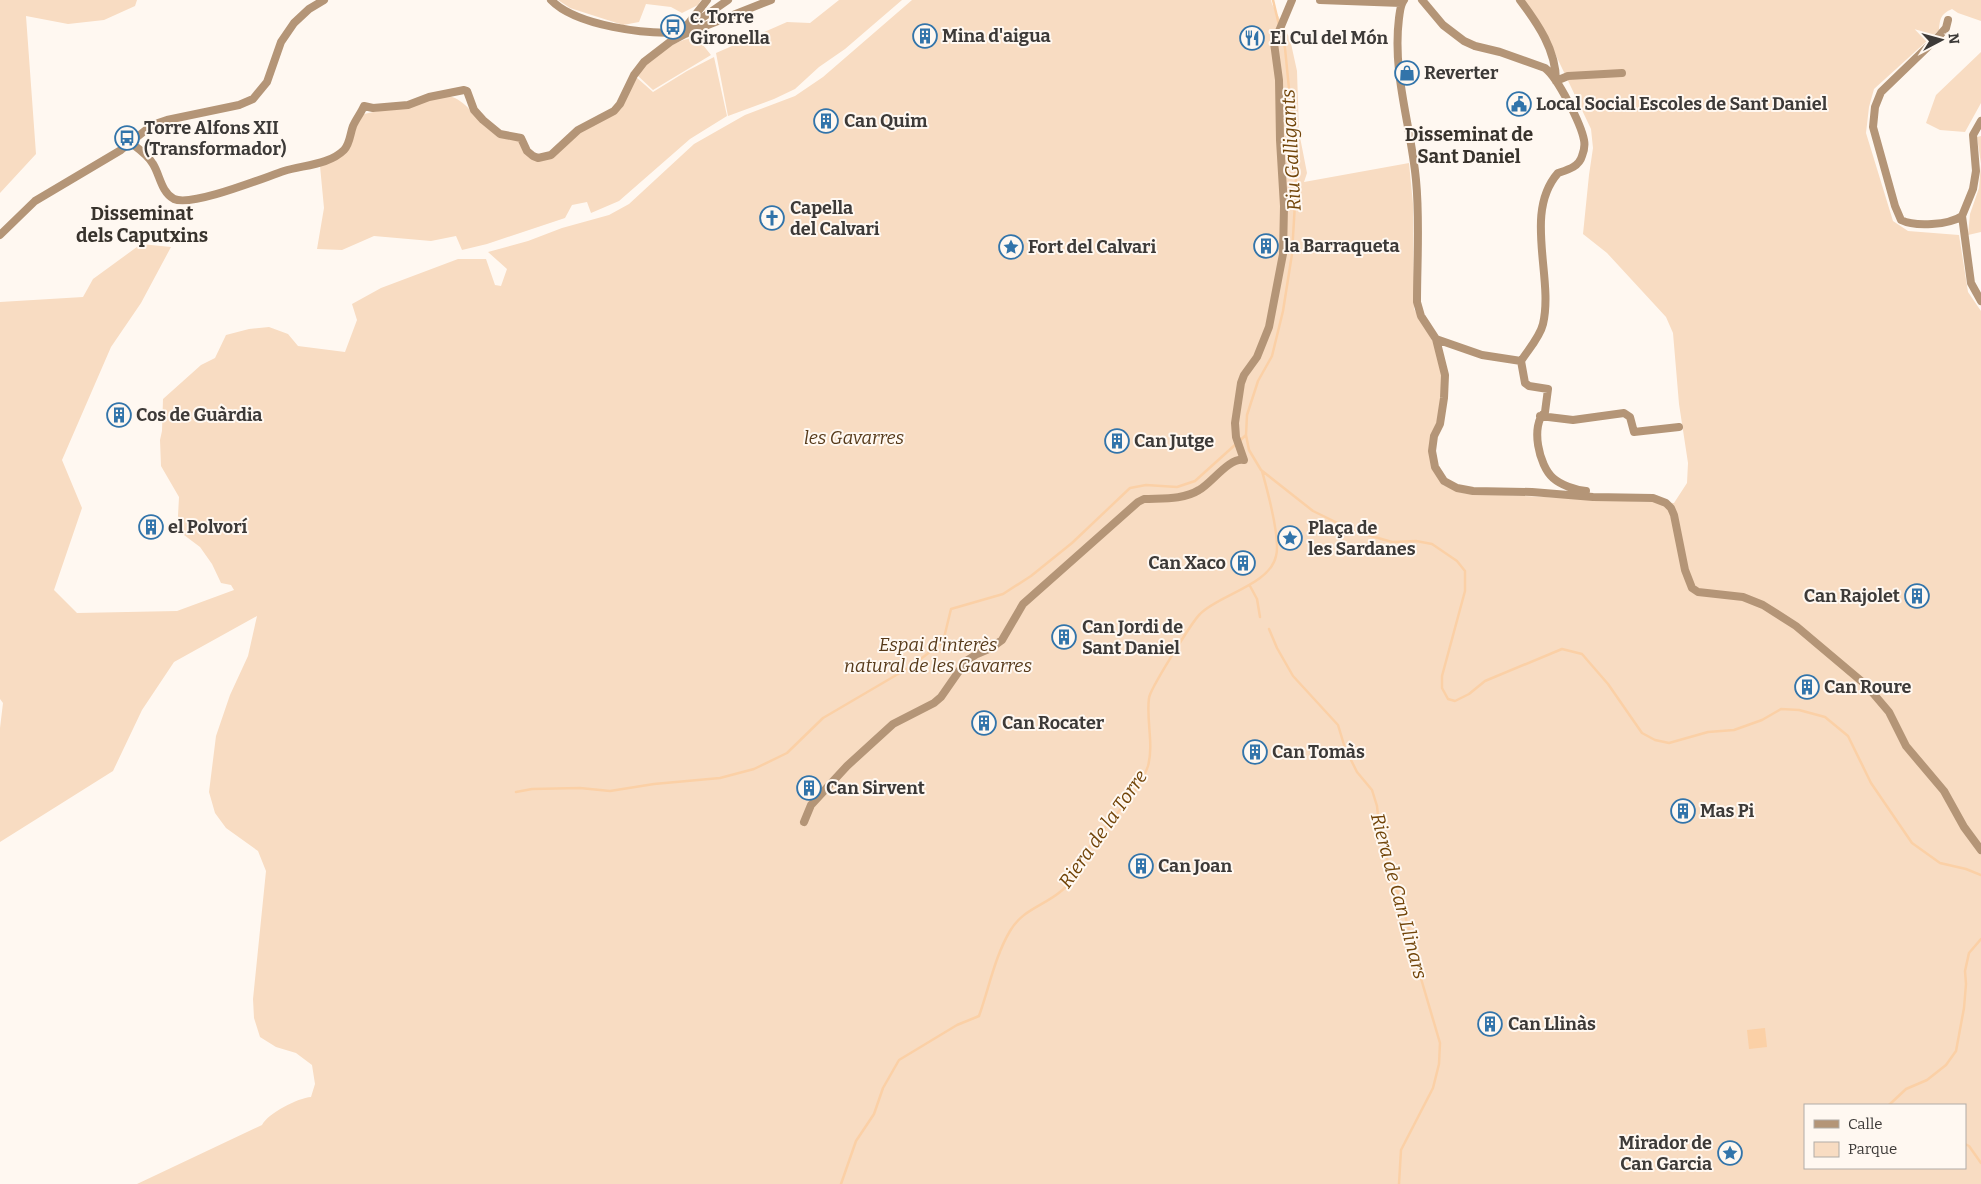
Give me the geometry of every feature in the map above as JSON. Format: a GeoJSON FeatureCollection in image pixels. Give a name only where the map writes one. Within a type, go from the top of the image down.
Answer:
{"type":"FeatureCollection","features":[{"type":"Feature","properties":{"kind":"street"},"geometry":{"type":"LineString","coordinates":[[0,235],[35,201],[131,143],[146,129],[158,122],[239,105],[253,100],[267,82],[281,42],[294,23],[309,9],[324,0]]}},
{"type":"Feature","properties":{"kind":"street"},"geometry":{"type":"LineString","coordinates":[[550,0],[565,11],[609,26],[630,30],[683,33],[771,0]]}},
{"type":"Feature","properties":{"kind":"street"},"geometry":{"type":"LineString","coordinates":[[683,33],[707,0]]}},
{"type":"Feature","properties":{"kind":"street"},"geometry":{"type":"LineString","coordinates":[[131,143],[150,160],[164,188],[171,197],[176,200],[196,198],[232,190],[284,171],[321,162],[338,155],[347,146],[354,124],[358,120],[364,106],[373,108],[408,104],[429,97],[464,90],[467,91],[474,110],[483,120],[500,134],[521,138],[527,151],[533,156],[544,158],[556,152],[583,126],[614,111],[620,104],[634,75],[644,62],[728,0]]}},
{"type":"Feature","properties":{"kind":"street"},"geometry":{"type":"LineString","coordinates":[[1320,0],[1403,2],[1397,38],[1397,58],[1416,179],[1417,302],[1421,316],[1436,339],[1442,356],[1445,388],[1440,424],[1434,436],[1432,451],[1438,475],[1450,485],[1473,491],[1653,498],[1666,503],[1672,508],[1685,570],[1692,588],[1707,594],[1742,597],[1763,605],[1796,626],[1866,685],[1889,712],[1906,746],[1944,791],[1964,827],[1981,850]]}},
{"type":"Feature","properties":{"kind":"street"},"geometry":{"type":"LineString","coordinates":[[1422,0],[1443,26],[1464,41],[1545,68],[1556,81],[1581,131],[1584,148],[1579,162],[1554,177],[1543,201],[1541,224],[1546,286],[1543,326],[1521,360],[1525,383],[1529,386],[1548,389],[1545,412],[1540,416],[1538,447],[1551,477],[1578,491],[1599,492],[1610,497]]}},
{"type":"Feature","properties":{"kind":"street"},"geometry":{"type":"LineString","coordinates":[[1520,0],[1548,44],[1556,63],[1556,81]]}},
{"type":"Feature","properties":{"kind":"street"},"geometry":{"type":"LineString","coordinates":[[804,822],[811,805],[848,766],[892,724],[934,703],[941,697],[966,661],[1002,640],[1023,604],[1138,502],[1144,499],[1188,495],[1200,490],[1234,461],[1244,460],[1236,437],[1241,383],[1260,351],[1269,327],[1283,254],[1284,206],[1280,140],[1280,93],[1274,43],[1291,3]]}},
{"type":"Feature","properties":{"kind":"street"},"geometry":{"type":"LineString","coordinates":[[1948,20],[1946,28],[1939,36],[1881,92],[1875,107],[1872,127],[1901,220],[1910,223],[1939,223],[1956,220],[1962,216]]}},
{"type":"Feature","properties":{"kind":"street"},"geometry":{"type":"LineString","coordinates":[[1556,81],[1568,76],[1622,73]]}},
{"type":"Feature","properties":{"kind":"street"},"geometry":{"type":"LineString","coordinates":[[1981,121],[1973,135],[1976,171],[1973,189],[1962,216],[1971,283],[1981,301]]}},
{"type":"Feature","properties":{"kind":"street"},"geometry":{"type":"LineString","coordinates":[[1436,339],[1482,355],[1521,360]]}},
{"type":"Feature","properties":{"kind":"street"},"geometry":{"type":"LineString","coordinates":[[1540,416],[1573,420],[1624,413],[1630,417],[1634,432],[1679,427]]}},
{"type":"Feature","properties":{"kind":"green space"},"geometry":{"type":"Polygon","coordinates":[[[0,0],[137,0],[135,6],[104,20],[68,24],[26,16],[36,154],[0,193],[0,0]]]}},
{"type":"Feature","properties":{"kind":"green space"},"geometry":{"type":"Polygon","coordinates":[[[558,0],[701,0],[698,5],[682,13],[671,7],[646,4],[639,22],[623,25],[570,8],[558,0]]]}},
{"type":"Feature","properties":{"kind":"green space"},"geometry":{"type":"Polygon","coordinates":[[[839,0],[902,0],[845,49],[819,67],[795,89],[728,116],[716,53],[787,22],[810,23],[839,0]]]}},
{"type":"Feature","properties":{"kind":"green space","name":"Espai d'interès natural de les Gavarres"},"geometry":{"type":"Polygon","coordinates":[[[912,0],[1271,0],[1290,39],[1297,71],[1299,132],[1307,173],[1304,182],[1409,163],[1413,204],[1414,309],[1442,357],[1440,424],[1431,438],[1443,485],[1462,493],[1674,503],[1687,483],[1688,463],[1679,404],[1673,333],[1666,317],[1607,253],[1583,234],[1593,148],[1591,129],[1551,45],[1522,0],[1981,0],[1981,21],[1952,9],[1948,11],[1942,17],[1939,30],[1874,89],[1869,107],[1866,133],[1893,221],[1908,231],[1959,235],[1968,292],[1981,311],[1981,1184],[137,1184],[262,1125],[265,1120],[284,1107],[311,1097],[315,1084],[312,1065],[296,1053],[276,1047],[260,1037],[254,1018],[253,999],[266,871],[258,851],[226,828],[215,813],[209,792],[216,736],[230,695],[248,656],[257,616],[174,662],[142,710],[113,771],[0,842],[0,728],[3,703],[0,699],[0,302],[83,297],[93,279],[141,244],[171,247],[141,303],[111,347],[62,460],[82,508],[54,590],[77,613],[177,611],[234,590],[231,585],[221,583],[212,564],[200,547],[184,535],[178,516],[179,497],[161,466],[160,440],[163,399],[201,365],[215,358],[226,335],[249,329],[269,327],[288,334],[298,346],[345,352],[357,320],[352,304],[381,288],[458,259],[486,259],[495,285],[501,286],[507,269],[488,252],[609,215],[629,204],[694,144],[745,115],[795,96],[823,77],[912,0]]]}},
{"type":"Feature","properties":{"kind":"green space"},"geometry":{"type":"Polygon","coordinates":[[[692,38],[699,40],[711,55],[653,90],[637,75],[668,47],[692,38]]]}},
{"type":"Feature","properties":{"kind":"green space"},"geometry":{"type":"Polygon","coordinates":[[[1981,52],[1981,103],[1965,132],[1940,130],[1926,123],[1936,95],[1981,52]]]}},
{"type":"Feature","properties":{"kind":"green space"},"geometry":{"type":"Polygon","coordinates":[[[714,57],[727,116],[690,139],[619,201],[591,213],[587,202],[572,205],[565,218],[487,244],[462,250],[456,236],[431,241],[374,236],[342,250],[317,249],[324,208],[320,166],[335,159],[364,114],[449,96],[465,105],[491,131],[519,140],[537,161],[588,126],[621,109],[636,77],[653,92],[714,57]]]}},
{"type":"Feature","properties":{"kind":"green space"},"geometry":{"type":"Polygon","coordinates":[[[1981,136],[1981,164],[1977,137],[1981,136]]]}},
{"type":"Feature","properties":{"kind":"green space"},"geometry":{"type":"Polygon","coordinates":[[[1981,164],[1981,232],[1968,235],[1970,214],[1979,188],[1981,164]]]}},
{"type":"Feature","properties":{"kind":"shaded area"},"geometry":{"type":"Polygon","coordinates":[[[1765,1028],[1767,1047],[1749,1049],[1747,1030],[1765,1028]]]}},
{"type":"Feature","properties":{"kind":"waterway","name":"Riu Galligants"},"geometry":{"type":"LineString","coordinates":[[1273,0],[1279,25]]}},
{"type":"Feature","properties":{"kind":"waterway"},"geometry":{"type":"LineString","coordinates":[[1281,33],[1285,48],[1295,150],[1296,186],[1292,254],[1283,311],[1272,356],[1258,381],[1247,415],[1246,435],[1249,450],[1261,470],[1313,511],[1354,531],[1392,542],[1416,541],[1432,544],[1457,561],[1465,571],[1465,591],[1442,676],[1442,688],[1448,699],[1455,701],[1469,694],[1485,681],[1562,649],[1582,654],[1608,684],[1642,733],[1655,740],[1669,743],[1708,732],[1734,730],[1762,720],[1781,709],[1799,710],[1825,717],[1848,736],[1871,783],[1912,843],[1940,863],[1966,869],[1981,875]]}},
{"type":"Feature","properties":{"kind":"waterway"},"geometry":{"type":"LineString","coordinates":[[516,792],[532,789],[580,788],[610,791],[654,784],[720,778],[754,769],[787,753],[823,718],[910,667],[943,642],[951,609],[1003,594],[1031,576],[1072,543],[1130,488],[1146,485],[1177,487],[1195,481],[1246,435]]}},
{"type":"Feature","properties":{"kind":"waterway","name":"Riera de la Torre"},"geometry":{"type":"LineString","coordinates":[[841,1184],[856,1141],[874,1114],[883,1088],[899,1060],[957,1025],[979,1016],[1000,951],[1010,931],[1020,918],[1065,888],[1089,848],[1138,787],[1150,758],[1148,715],[1151,692],[1163,670],[1200,614],[1208,607],[1254,582],[1272,566],[1276,556],[1277,538],[1262,471]]}},
{"type":"Feature","properties":{"kind":"waterway","name":"Riera de Can Llinars"},"geometry":{"type":"LineString","coordinates":[[1250,586],[1257,599],[1260,617]]}},
{"type":"Feature","properties":{"kind":"waterway","name":"Riera de Can Llinars"},"geometry":{"type":"LineString","coordinates":[[1269,629],[1277,648],[1293,676],[1338,725],[1345,748],[1357,772],[1372,790],[1377,806],[1380,836],[1409,929],[1417,965],[1440,1043],[1439,1064],[1433,1088],[1401,1150],[1399,1184]]}},
{"type":"Feature","properties":{"kind":"waterway"},"geometry":{"type":"LineString","coordinates":[[1890,1104],[1906,1089],[1927,1080],[1946,1065],[1956,1051],[1964,1008],[1965,971],[1969,953],[1981,939]]}},
{"type":"Feature","properties":{"kind":"waterway"},"geometry":{"type":"LineString","coordinates":[[1966,1144],[1981,1163]]}},
{"type":"Feature","properties":{"kind":"place","name":"c. Torre Gironella"},"geometry":{"type":"Point","coordinates":[673,27]}},
{"type":"Feature","properties":{"kind":"place","name":"Mina d'aigua"},"geometry":{"type":"Point","coordinates":[925,36]}},
{"type":"Feature","properties":{"kind":"place","name":"El Cul del Món"},"geometry":{"type":"Point","coordinates":[1252,38]}},
{"type":"Feature","properties":{"kind":"place","name":"Reverter"},"geometry":{"type":"Point","coordinates":[1407,73]}},
{"type":"Feature","properties":{"kind":"place","name":"Local Social Escoles de Sant Daniel"},"geometry":{"type":"Point","coordinates":[1519,104]}},
{"type":"Feature","properties":{"kind":"place","name":"Can Quim"},"geometry":{"type":"Point","coordinates":[826,121]}},
{"type":"Feature","properties":{"kind":"place","name":"Torre Alfons XII (Transformador)"},"geometry":{"type":"Point","coordinates":[127,138]}},
{"type":"Feature","properties":{"kind":"place","name":"Capella del Calvari"},"geometry":{"type":"Point","coordinates":[772,218]}},
{"type":"Feature","properties":{"kind":"place","name":"la Barraqueta"},"geometry":{"type":"Point","coordinates":[1266,246]}},
{"type":"Feature","properties":{"kind":"place","name":"Fort del Calvari"},"geometry":{"type":"Point","coordinates":[1011,247]}},
{"type":"Feature","properties":{"kind":"place","name":"Cos de Guàrdia"},"geometry":{"type":"Point","coordinates":[119,415]}},
{"type":"Feature","properties":{"kind":"place","name":"Can Jutge"},"geometry":{"type":"Point","coordinates":[1117,441]}},
{"type":"Feature","properties":{"kind":"place","name":"el Polvorí"},"geometry":{"type":"Point","coordinates":[151,527]}},
{"type":"Feature","properties":{"kind":"place","name":"Plaça de les Sardanes"},"geometry":{"type":"Point","coordinates":[1290,538]}},
{"type":"Feature","properties":{"kind":"place","name":"Can Xaco"},"geometry":{"type":"Point","coordinates":[1243,563]}},
{"type":"Feature","properties":{"kind":"place","name":"Can Rajolet"},"geometry":{"type":"Point","coordinates":[1917,596]}},
{"type":"Feature","properties":{"kind":"place","name":"Can Jordi de Sant Daniel"},"geometry":{"type":"Point","coordinates":[1064,637]}},
{"type":"Feature","properties":{"kind":"place","name":"Can Roure"},"geometry":{"type":"Point","coordinates":[1807,687]}},
{"type":"Feature","properties":{"kind":"place","name":"Can Rocater"},"geometry":{"type":"Point","coordinates":[984,723]}},
{"type":"Feature","properties":{"kind":"place","name":"Can Tomàs"},"geometry":{"type":"Point","coordinates":[1255,752]}},
{"type":"Feature","properties":{"kind":"place","name":"Can Sirvent"},"geometry":{"type":"Point","coordinates":[809,788]}},
{"type":"Feature","properties":{"kind":"place","name":"Mas Pi"},"geometry":{"type":"Point","coordinates":[1683,811]}},
{"type":"Feature","properties":{"kind":"place","name":"Can Joan"},"geometry":{"type":"Point","coordinates":[1141,866]}},
{"type":"Feature","properties":{"kind":"place","name":"Can Llinàs"},"geometry":{"type":"Point","coordinates":[1490,1024]}},
{"type":"Feature","properties":{"kind":"place","name":"Mirador de Can Garcia"},"geometry":{"type":"Point","coordinates":[1730,1153]}},
{"type":"Feature","properties":{"kind":"district","name":"Disseminat de Sant Daniel"},"geometry":{"type":"Point","coordinates":[1469,145]}},
{"type":"Feature","properties":{"kind":"district","name":"Disseminat dels Caputxins"},"geometry":{"type":"Point","coordinates":[142,224]}},
{"type":"Feature","properties":{"kind":"park label","name":"les Gavarres"},"geometry":{"type":"Point","coordinates":[854,438]}}]}
